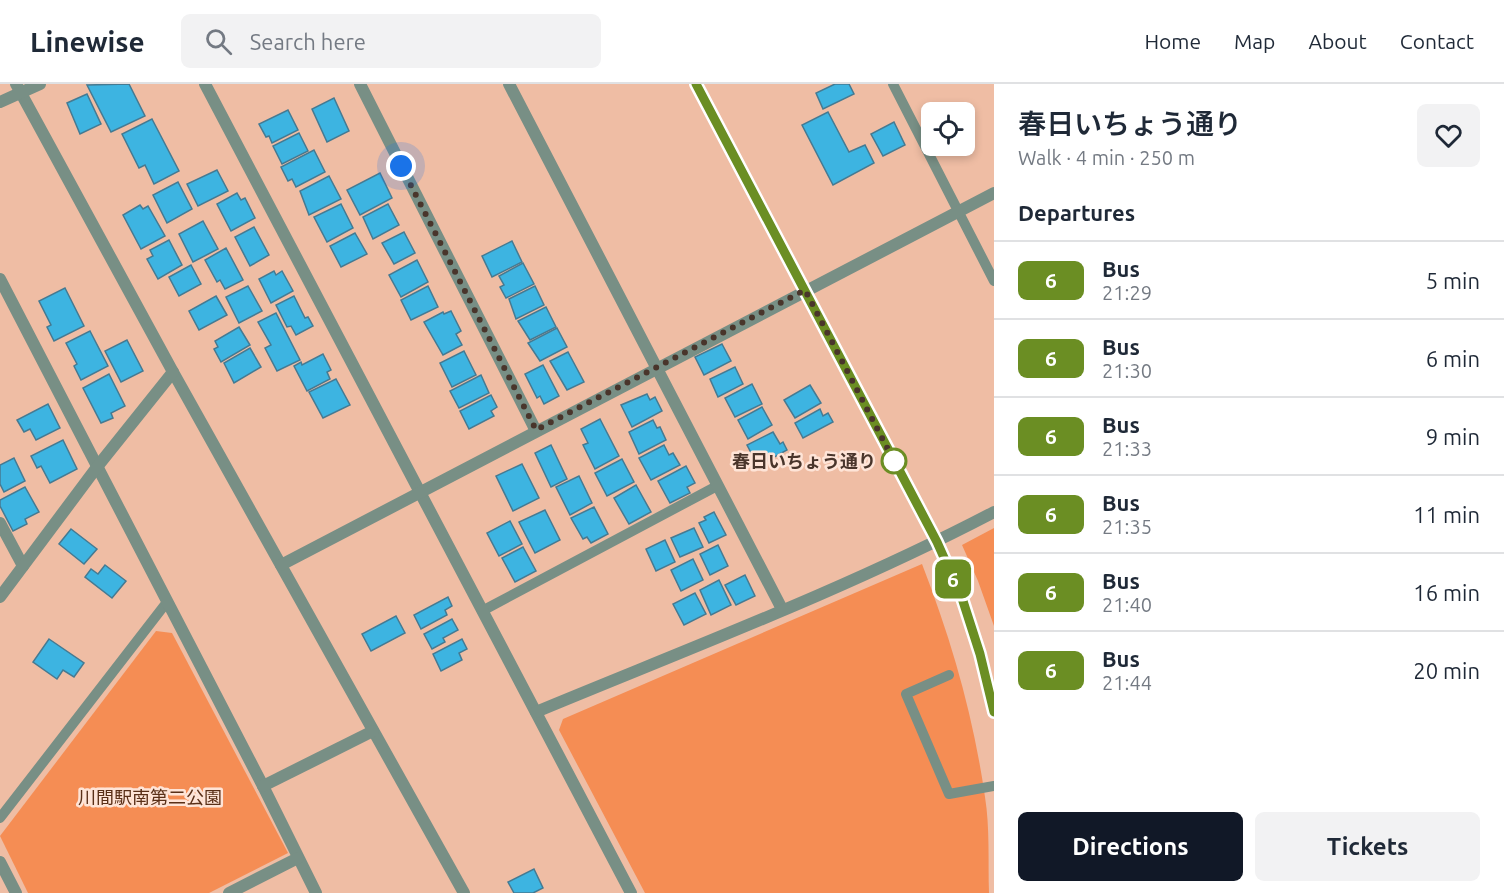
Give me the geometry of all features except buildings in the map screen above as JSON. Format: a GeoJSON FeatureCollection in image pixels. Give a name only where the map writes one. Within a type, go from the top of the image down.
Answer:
{"type":"FeatureCollection","features":[{"type":"Feature","properties":{"kind":"street"},"geometry":{"type":"LineString","coordinates":[[0,102],[18,88],[40,84]]}},
{"type":"Feature","properties":{"kind":"street"},"geometry":{"type":"LineString","coordinates":[[205,84],[631,893]]}},
{"type":"Feature","properties":{"kind":"street"},"geometry":{"type":"LineString","coordinates":[[360,84],[536,430]]}},
{"type":"Feature","properties":{"kind":"street"},"geometry":{"type":"LineString","coordinates":[[509,84],[782,609]]}},
{"type":"Feature","properties":{"kind":"street"},"geometry":{"type":"LineString","coordinates":[[696,84],[937,542],[962,598],[980,654],[994,712]]}},
{"type":"Feature","properties":{"kind":"street"},"geometry":{"type":"LineString","coordinates":[[18,88],[173,372],[464,893]]}},
{"type":"Feature","properties":{"kind":"street"},"geometry":{"type":"LineString","coordinates":[[281,566],[536,430],[994,193]]}},
{"type":"Feature","properties":{"kind":"street"},"geometry":{"type":"LineString","coordinates":[[0,279],[263,786],[316,893]]}},
{"type":"Feature","properties":{"kind":"street"},"geometry":{"type":"LineString","coordinates":[[0,597],[97,467],[173,372]]}},
{"type":"Feature","properties":{"kind":"street"},"geometry":{"type":"LineString","coordinates":[[536,712],[937,542],[994,512]]}},
{"type":"Feature","properties":{"kind":"street"},"geometry":{"type":"LineString","coordinates":[[0,523],[23,566]]}},
{"type":"Feature","properties":{"kind":"street"},"geometry":{"type":"LineString","coordinates":[[263,786],[373,731]]}},
{"type":"Feature","properties":{"kind":"street"},"geometry":{"type":"LineString","coordinates":[[229,893],[298,858]]}},
{"type":"Feature","properties":{"kind":"street"},"geometry":{"type":"LineString","coordinates":[[0,862],[16,893]]}},
{"type":"Feature","properties":{"kind":"lane"},"geometry":{"type":"LineString","coordinates":[[893,84],[994,281]]}},
{"type":"Feature","properties":{"kind":"lane"},"geometry":{"type":"LineString","coordinates":[[482,611],[717,486]]}},
{"type":"Feature","properties":{"kind":"lane"},"geometry":{"type":"LineString","coordinates":[[0,818],[168,602]]}},
{"type":"Feature","properties":{"kind":"lane"},"geometry":{"type":"LineString","coordinates":[[949,675],[906,694],[949,794],[994,786]]}},
{"type":"Feature","properties":{"kind":"green space"},"geometry":{"type":"Polygon","coordinates":[[[994,528],[994,626],[962,545],[994,528]]]}},
{"type":"Feature","properties":{"kind":"green space"},"geometry":{"type":"Polygon","coordinates":[[[922,564],[943,622],[968,707],[987,809],[989,893],[645,893],[559,730],[563,719],[922,564]]]}},
{"type":"Feature","properties":{"kind":"green space","name":"川間駅南第二公園"},"geometry":{"type":"Polygon","coordinates":[[[156,631],[172,633],[288,853],[209,893],[28,893],[0,836],[156,631]]]}},
{"type":"Feature","properties":{"kind":"bus line","name":"6"},"geometry":{"type":"LineString","coordinates":[[696,84],[937,542],[962,598],[980,654],[994,712]]}},
{"type":"Feature","properties":{"kind":"place","name":"春日いちょう通り"},"geometry":{"type":"Point","coordinates":[894,461]}},
{"type":"Feature","properties":{"kind":"route"},"geometry":{"type":"LineString","coordinates":[[401,166],[536,430],[805,290],[894,461]]}}]}
